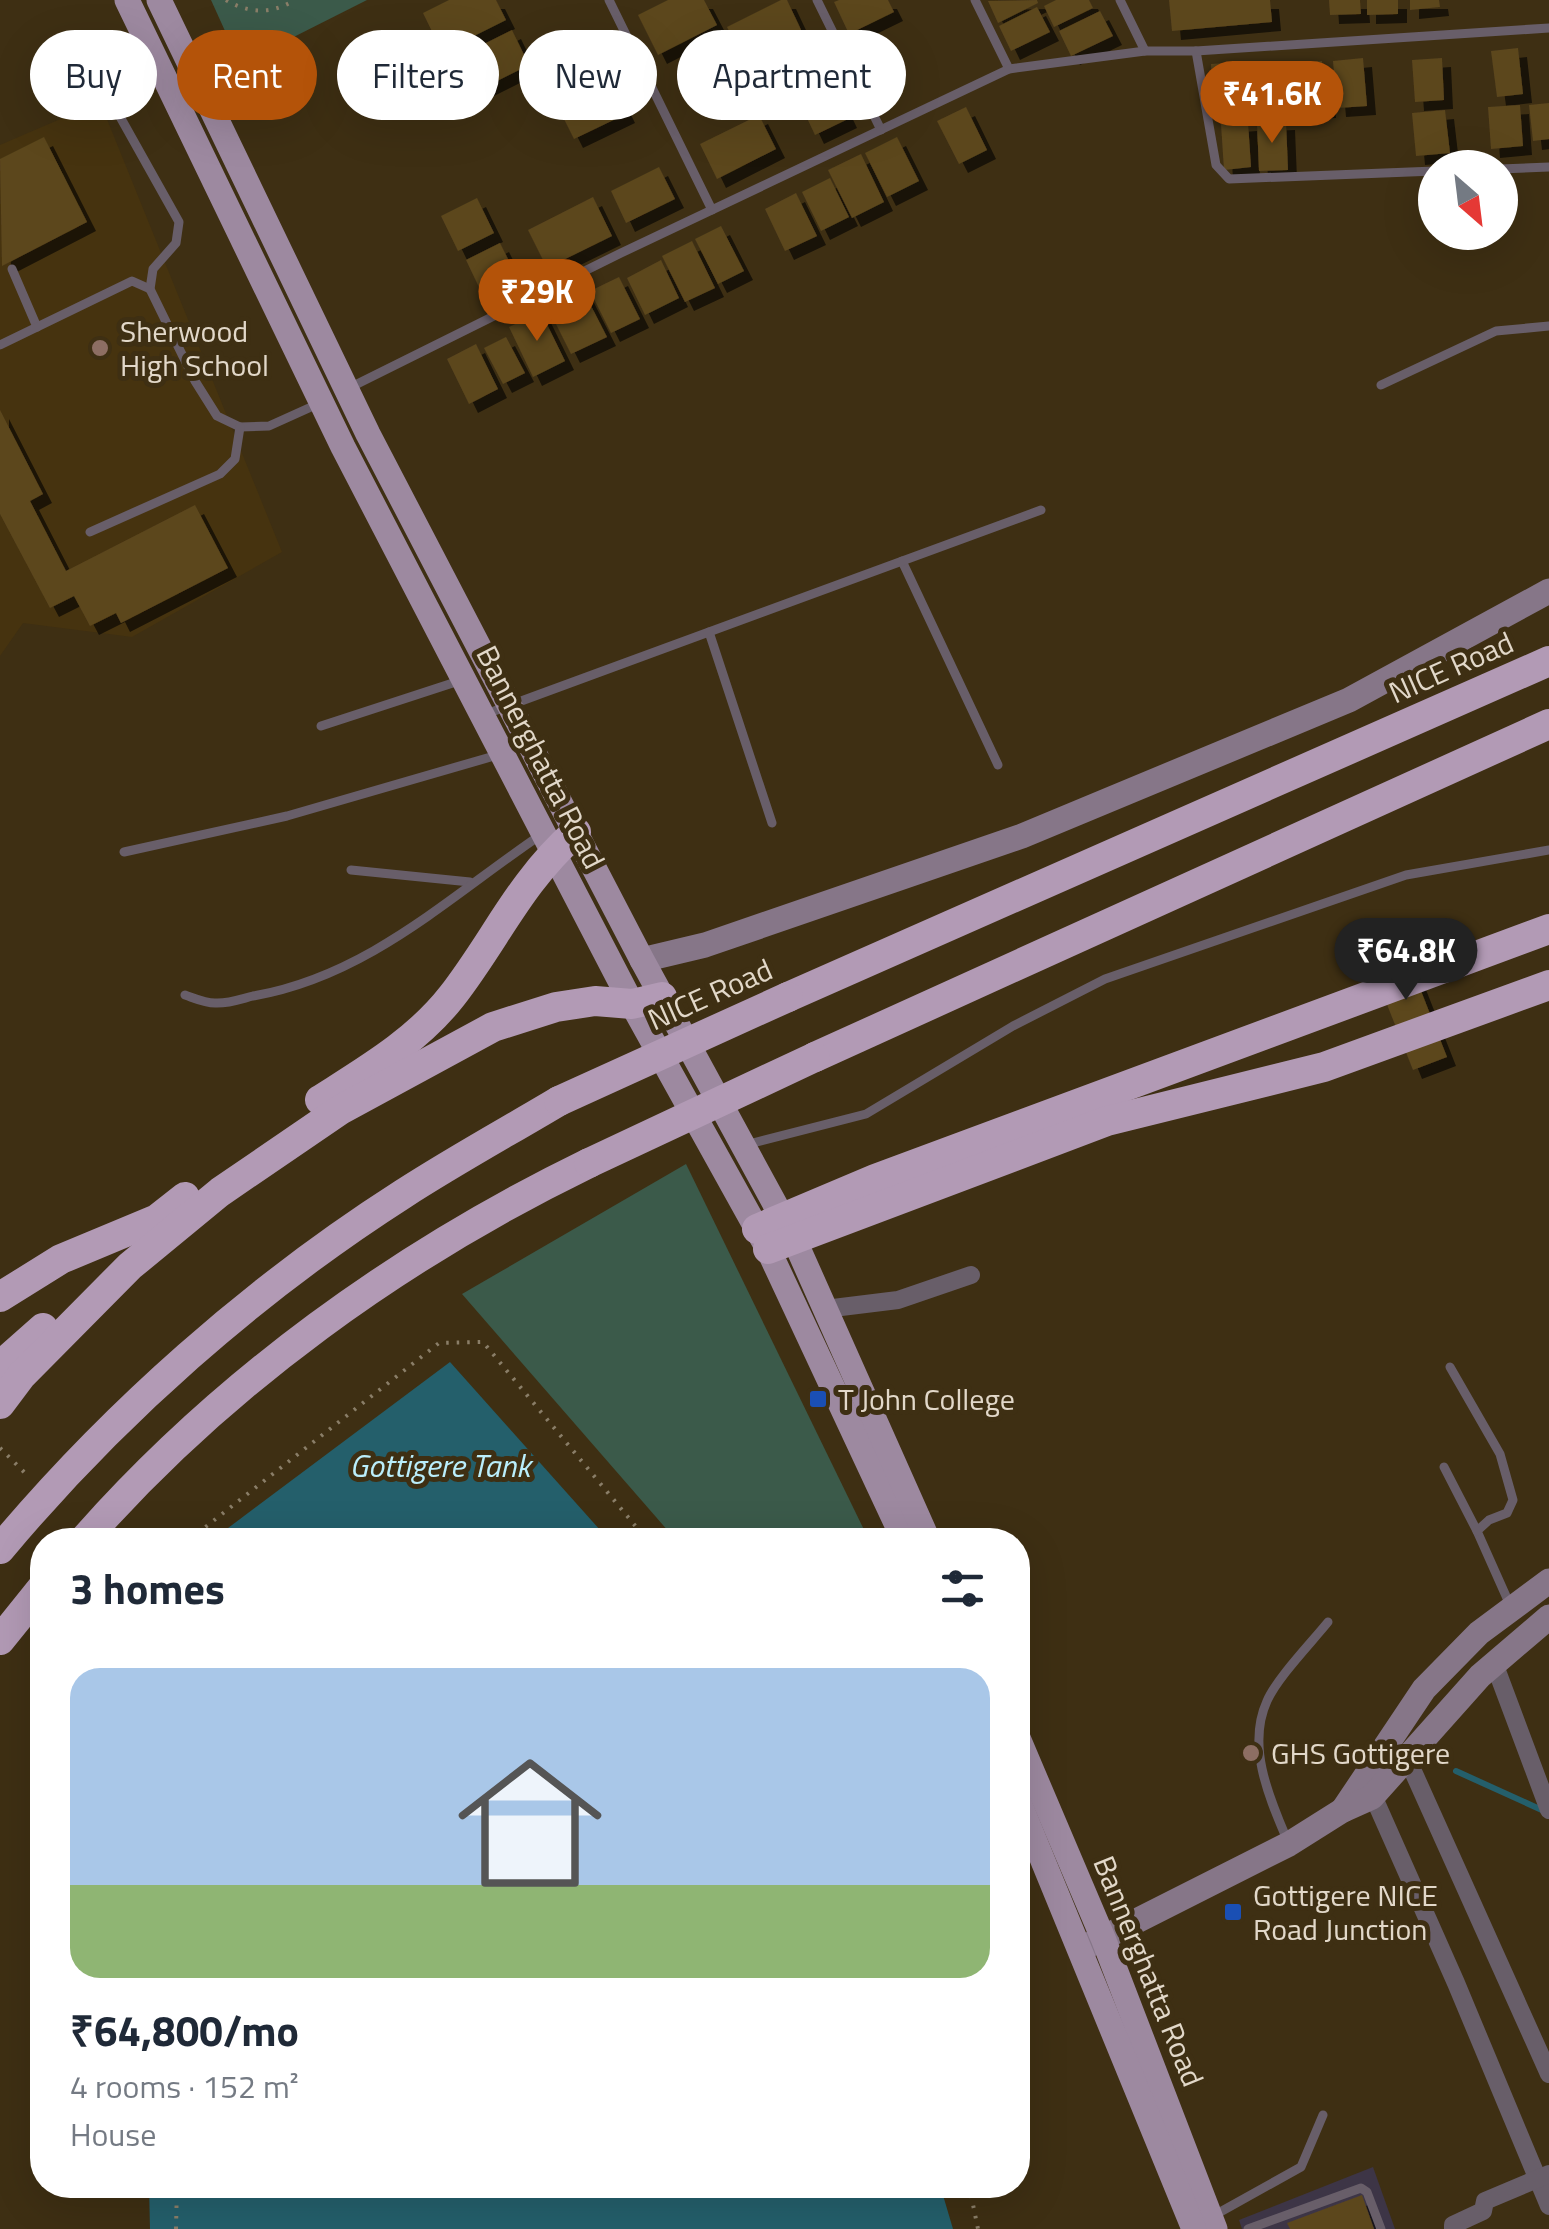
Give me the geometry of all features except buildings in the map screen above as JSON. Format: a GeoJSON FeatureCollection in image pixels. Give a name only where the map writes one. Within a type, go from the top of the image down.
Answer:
{"type":"FeatureCollection","features":[{"type":"Feature","properties":{"kind":"highway","name":"NICE Road"},"geometry":{"type":"LineString","coordinates":[[0,1549],[39,1502],[139,1403],[245,1308],[402,1194],[559,1100],[1549,661]]}},
{"type":"Feature","properties":{"kind":"highway"},"geometry":{"type":"LineString","coordinates":[[96,1528],[223,1403],[307,1335],[392,1272],[506,1203],[815,1057],[1549,724]]}},
{"type":"Feature","properties":{"kind":"highway"},"geometry":{"type":"LineString","coordinates":[[0,1404],[21,1376],[130,1266],[163,1227],[254,1145],[379,1062],[424,1026],[452,996],[558,839]]}},
{"type":"Feature","properties":{"kind":"highway"},"geometry":{"type":"LineString","coordinates":[[775,1234],[874,1179],[1549,929]]}},
{"type":"Feature","properties":{"kind":"highway"},"geometry":{"type":"LineString","coordinates":[[775,1234],[1107,1121],[1324,1067],[1549,985]]}},
{"type":"Feature","properties":{"kind":"highway"},"geometry":{"type":"LineString","coordinates":[[0,1297],[61,1259],[163,1227],[340,1110],[493,1027],[556,1007],[647,1000]]}},
{"type":"Feature","properties":{"kind":"highway"},"geometry":{"type":"LineString","coordinates":[[0,1366],[83,1292],[130,1266]]}},
{"type":"Feature","properties":{"kind":"highway"},"geometry":{"type":"LineString","coordinates":[[0,1640],[30,1603]]}},
{"type":"Feature","properties":{"kind":"main road","name":"Bannerghatta Road"},"geometry":{"type":"LineString","coordinates":[[127,0],[321,402],[483,715],[558,839],[642,960],[647,1000],[742,1145],[775,1234],[899,1528]]}},
{"type":"Feature","properties":{"kind":"main road","name":"Bannerghatta Road"},"geometry":{"type":"LineString","coordinates":[[159,0],[346,390],[510,705],[558,839],[775,1234],[825,1309],[923,1528]]}},
{"type":"Feature","properties":{"kind":"main road","name":"Bannerghatta Road"},"geometry":{"type":"LineString","coordinates":[[1030,1771],[1198,2226]]}},
{"type":"Feature","properties":{"kind":"main road","name":"Bannerghatta Road"},"geometry":{"type":"LineString","coordinates":[[1030,1823],[1092,1943]]}},
{"type":"Feature","properties":{"kind":"street"},"geometry":{"type":"LineString","coordinates":[[642,960],[705,945],[1022,836],[1348,700],[1549,591]]}},
{"type":"Feature","properties":{"kind":"street"},"geometry":{"type":"LineString","coordinates":[[825,1309],[898,1300],[970,1275]]}},
{"type":"Feature","properties":{"kind":"street"},"geometry":{"type":"LineString","coordinates":[[1368,1786],[1424,1690],[1479,1634],[1549,1582]]}},
{"type":"Feature","properties":{"kind":"street"},"geometry":{"type":"LineString","coordinates":[[1092,1943],[1289,1844],[1343,1810],[1407,1758],[1494,1663],[1549,1616]]}},
{"type":"Feature","properties":{"kind":"street"},"geometry":{"type":"LineString","coordinates":[[1494,1663],[1549,1810]]}},
{"type":"Feature","properties":{"kind":"street"},"geometry":{"type":"LineString","coordinates":[[1407,1758],[1549,2074]]}},
{"type":"Feature","properties":{"kind":"street"},"geometry":{"type":"LineString","coordinates":[[1368,1786],[1544,2176],[1549,2206]]}},
{"type":"Feature","properties":{"kind":"street"},"geometry":{"type":"LineString","coordinates":[[1452,2229],[1483,2210],[1486,2201],[1544,2176]]}},
{"type":"Feature","properties":{"kind":"lane"},"geometry":{"type":"LineString","coordinates":[[609,0],[712,210]]}},
{"type":"Feature","properties":{"kind":"lane"},"geometry":{"type":"LineString","coordinates":[[817,0],[881,130]]}},
{"type":"Feature","properties":{"kind":"lane"},"geometry":{"type":"LineString","coordinates":[[975,0],[1009,69]]}},
{"type":"Feature","properties":{"kind":"lane"},"geometry":{"type":"LineString","coordinates":[[1120,0],[1145,51]]}},
{"type":"Feature","properties":{"kind":"lane"},"geometry":{"type":"LineString","coordinates":[[122,120],[178,222],[176,242],[153,268],[150,289],[217,416],[240,427],[269,426],[1009,69],[1145,51],[1549,28]]}},
{"type":"Feature","properties":{"kind":"lane"},"geometry":{"type":"LineString","coordinates":[[1196,51],[1216,165],[1229,178],[1418,172]]}},
{"type":"Feature","properties":{"kind":"lane"},"geometry":{"type":"LineString","coordinates":[[1518,168],[1549,167]]}},
{"type":"Feature","properties":{"kind":"lane"},"geometry":{"type":"LineString","coordinates":[[12,269],[37,327]]}},
{"type":"Feature","properties":{"kind":"lane"},"geometry":{"type":"LineString","coordinates":[[0,345],[132,282],[150,289]]}},
{"type":"Feature","properties":{"kind":"lane"},"geometry":{"type":"LineString","coordinates":[[1381,385],[1496,331],[1549,326]]}},
{"type":"Feature","properties":{"kind":"lane"},"geometry":{"type":"LineString","coordinates":[[90,532],[220,474],[235,459],[240,427]]}},
{"type":"Feature","properties":{"kind":"lane"},"geometry":{"type":"LineString","coordinates":[[483,715],[1041,510]]}},
{"type":"Feature","properties":{"kind":"lane"},"geometry":{"type":"LineString","coordinates":[[902,561],[998,765]]}},
{"type":"Feature","properties":{"kind":"lane"},"geometry":{"type":"LineString","coordinates":[[709,632],[772,823]]}},
{"type":"Feature","properties":{"kind":"lane"},"geometry":{"type":"LineString","coordinates":[[321,726],[464,679]]}},
{"type":"Feature","properties":{"kind":"lane"},"geometry":{"type":"LineString","coordinates":[[124,852],[288,816],[504,753]]}},
{"type":"Feature","properties":{"kind":"lane"},"geometry":{"type":"LineString","coordinates":[[185,996],[216,1003],[274,993],[330,972],[380,949],[426,921],[470,882],[558,839]]}},
{"type":"Feature","properties":{"kind":"lane"},"geometry":{"type":"LineString","coordinates":[[742,1145],[866,1114],[1014,1026],[1106,979],[1406,875],[1549,850]]}},
{"type":"Feature","properties":{"kind":"lane"},"geometry":{"type":"LineString","coordinates":[[351,870],[470,882]]}},
{"type":"Feature","properties":{"kind":"lane"},"geometry":{"type":"LineString","coordinates":[[1450,1367],[1500,1454],[1514,1500],[1507,1513],[1488,1520],[1478,1531]]}},
{"type":"Feature","properties":{"kind":"lane"},"geometry":{"type":"LineString","coordinates":[[1444,1467],[1512,1608]]}},
{"type":"Feature","properties":{"kind":"lane"},"geometry":{"type":"LineString","coordinates":[[1289,1844],[1268,1796],[1257,1735],[1267,1699],[1328,1622]]}},
{"type":"Feature","properties":{"kind":"lane"},"geometry":{"type":"LineString","coordinates":[[1198,2226],[1301,2167],[1323,2116]]}},
{"type":"Feature","properties":{"kind":"lane"},"geometry":{"type":"LineString","coordinates":[[1248,2229],[1361,2188],[1367,2192],[1381,2229]]}},
{"type":"Feature","properties":{"kind":"path"},"geometry":{"type":"LineString","coordinates":[[226,0],[241,8],[265,11],[295,0]]}},
{"type":"Feature","properties":{"kind":"path"},"geometry":{"type":"LineString","coordinates":[[204,1528],[439,1342],[483,1342],[637,1528]]}},
{"type":"Feature","properties":{"kind":"path"},"geometry":{"type":"LineString","coordinates":[[0,1448],[25,1473]]}},
{"type":"Feature","properties":{"kind":"path"},"geometry":{"type":"LineString","coordinates":[[176,2229],[177,2198]]}},
{"type":"Feature","properties":{"kind":"path"},"geometry":{"type":"LineString","coordinates":[[972,2198],[978,2229]]}},
{"type":"Feature","properties":{"kind":"shaded area","name":"Sherwood High School"},"geometry":{"type":"Polygon","coordinates":[[[58,120],[107,120],[282,552],[132,637],[23,623],[0,656],[0,145],[58,120]]]}},
{"type":"Feature","properties":{"kind":"shaded area"},"geometry":{"type":"Polygon","coordinates":[[[1373,2167],[1395,2229],[1242,2229],[1239,2220],[1373,2167]]]}},
{"type":"Feature","properties":{"kind":"green space"},"geometry":{"type":"Polygon","coordinates":[[[211,0],[367,0],[307,30],[225,30],[211,0]]]}},
{"type":"Feature","properties":{"kind":"green space"},"geometry":{"type":"Polygon","coordinates":[[[686,1164],[863,1528],[666,1528],[462,1294],[686,1164]]]}},
{"type":"Feature","properties":{"kind":"water","name":"Gottigere Tank"},"geometry":{"type":"Polygon","coordinates":[[[450,1362],[598,1528],[228,1528],[450,1362]]]}},
{"type":"Feature","properties":{"kind":"water"},"geometry":{"type":"Polygon","coordinates":[[[149,2198],[944,2198],[953,2229],[150,2229],[149,2198]]]}},
{"type":"Feature","properties":{"kind":"waterway"},"geometry":{"type":"LineString","coordinates":[[1456,1771],[1544,1811]]}},
{"type":"Feature","properties":{"kind":"place","name":"Sherwood High School"},"geometry":{"type":"Point","coordinates":[100,348]}},
{"type":"Feature","properties":{"kind":"place","name":"T John College"},"geometry":{"type":"Point","coordinates":[818,1399]}},
{"type":"Feature","properties":{"kind":"place","name":"GHS Gottigere"},"geometry":{"type":"Point","coordinates":[1251,1753]}},
{"type":"Feature","properties":{"kind":"place","name":"Gottigere NICE Road Junction"},"geometry":{"type":"Point","coordinates":[1233,1912]}}]}
